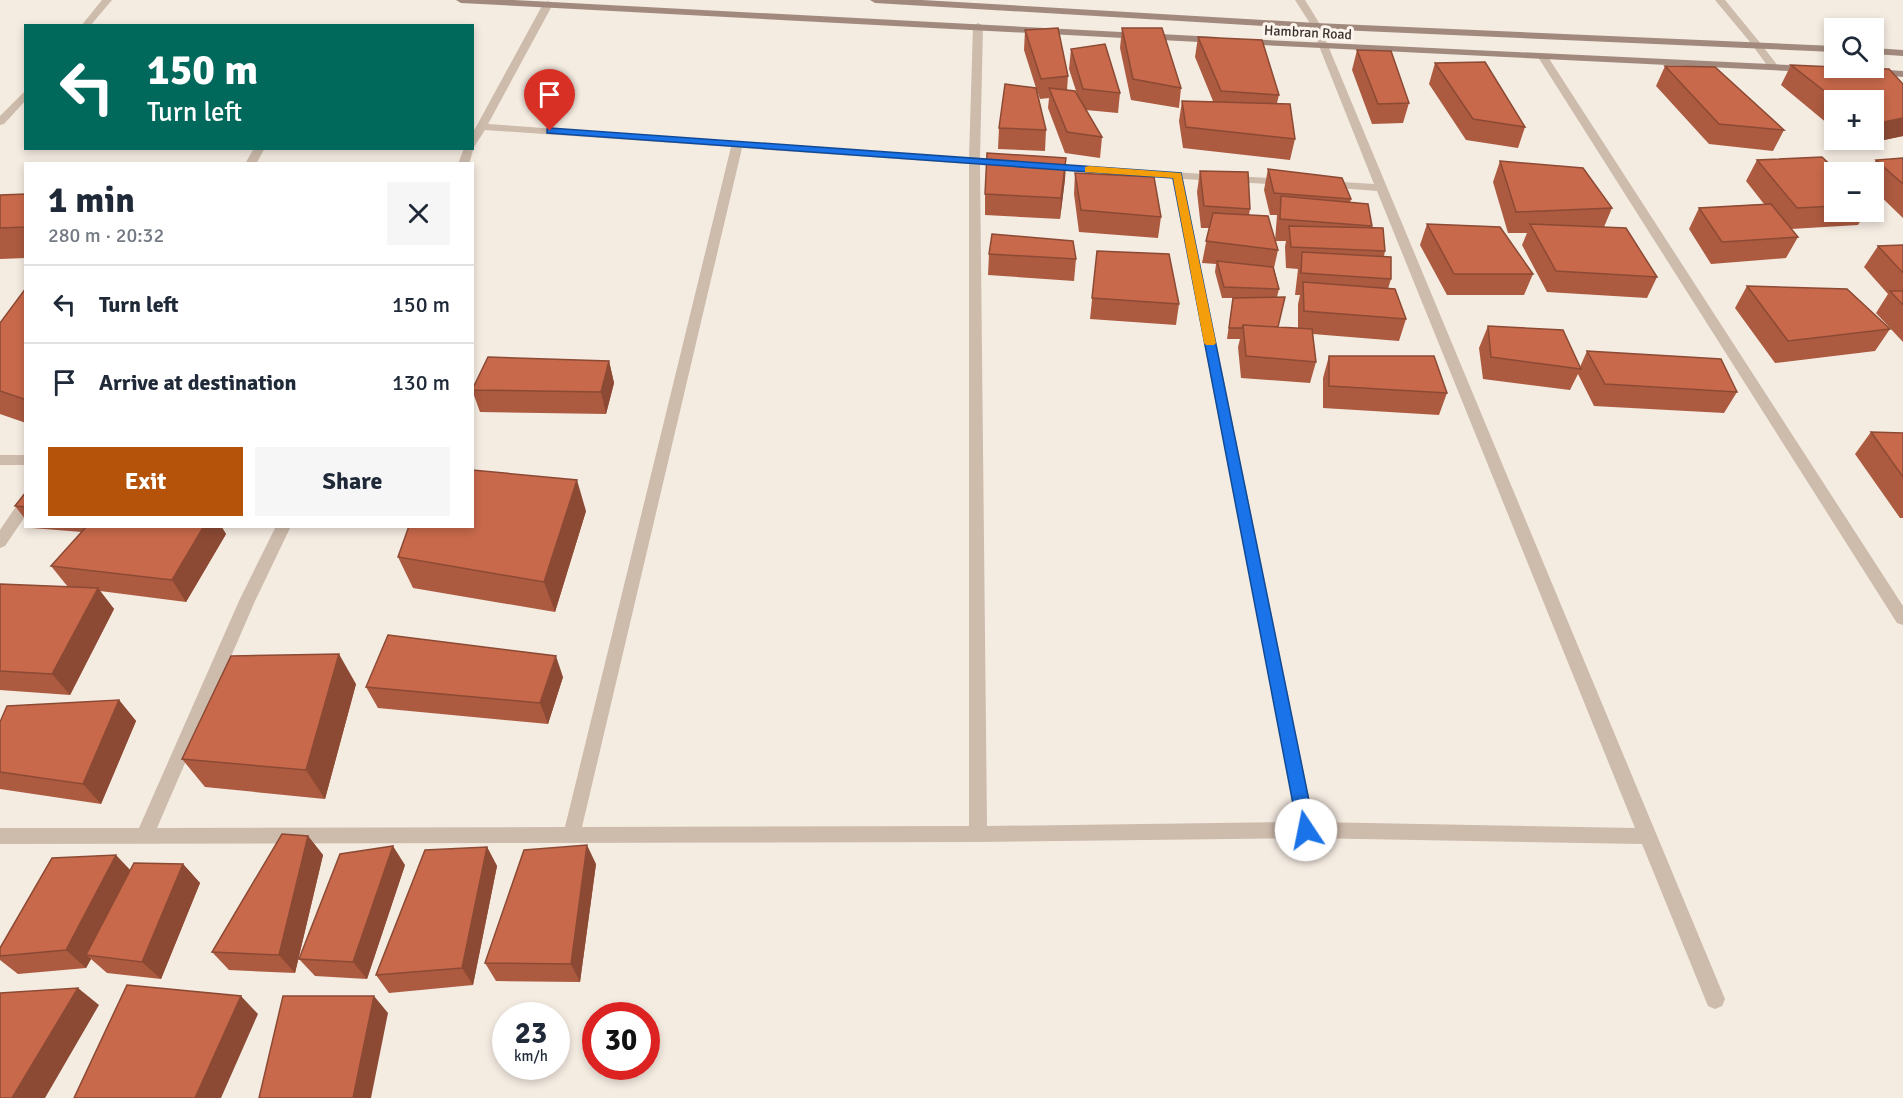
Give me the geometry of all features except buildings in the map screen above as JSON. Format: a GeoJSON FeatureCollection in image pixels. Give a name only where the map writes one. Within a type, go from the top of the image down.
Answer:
{"type":"FeatureCollection","features":[{"type":"Feature","properties":{"kind":"main road","name":"Hambran Road"},"geometry":{"type":"LineString","coordinates":[[461,0],[978,26],[1326,47],[1818,69]]}},
{"type":"Feature","properties":{"kind":"main road","name":"Hambran Road"},"geometry":{"type":"LineString","coordinates":[[875,0],[1316,26],[1824,49]]}},
{"type":"Feature","properties":{"kind":"main road"},"geometry":{"type":"LineString","coordinates":[[1884,51],[1903,52]]}},
{"type":"Feature","properties":{"kind":"main road"},"geometry":{"type":"LineString","coordinates":[[1884,73],[1903,74]]}},
{"type":"Feature","properties":{"kind":"street"},"geometry":{"type":"LineString","coordinates":[[87,24],[107,0]]}},
{"type":"Feature","properties":{"kind":"street"},"geometry":{"type":"LineString","coordinates":[[1300,0],[1326,47],[1502,485],[1715,999]]}},
{"type":"Feature","properties":{"kind":"street"},"geometry":{"type":"LineString","coordinates":[[1720,0],[1773,66]]}},
{"type":"Feature","properties":{"kind":"street"},"geometry":{"type":"LineString","coordinates":[[474,140],[548,4]]}},
{"type":"Feature","properties":{"kind":"street"},"geometry":{"type":"LineString","coordinates":[[978,26],[974,162],[978,834]]}},
{"type":"Feature","properties":{"kind":"street"},"geometry":{"type":"LineString","coordinates":[[1543,57],[1903,619]]}},
{"type":"Feature","properties":{"kind":"street"},"geometry":{"type":"LineString","coordinates":[[1877,78],[1888,86]]}},
{"type":"Feature","properties":{"kind":"street"},"geometry":{"type":"LineString","coordinates":[[0,122],[24,95]]}},
{"type":"Feature","properties":{"kind":"street"},"geometry":{"type":"LineString","coordinates":[[0,106],[14,105]]}},
{"type":"Feature","properties":{"kind":"street"},"geometry":{"type":"LineString","coordinates":[[481,127],[1291,182]]}},
{"type":"Feature","properties":{"kind":"street"},"geometry":{"type":"LineString","coordinates":[[572,833],[737,144]]}},
{"type":"Feature","properties":{"kind":"street"},"geometry":{"type":"LineString","coordinates":[[1177,175],[1306,830]]}},
{"type":"Feature","properties":{"kind":"street"},"geometry":{"type":"LineString","coordinates":[[1314,183],[1383,188]]}},
{"type":"Feature","properties":{"kind":"street"},"geometry":{"type":"LineString","coordinates":[[0,460],[24,460]]}},
{"type":"Feature","properties":{"kind":"street"},"geometry":{"type":"LineString","coordinates":[[0,542],[24,506]]}},
{"type":"Feature","properties":{"kind":"street"},"geometry":{"type":"LineString","coordinates":[[144,836],[247,601],[283,528]]}},
{"type":"Feature","properties":{"kind":"street"},"geometry":{"type":"LineString","coordinates":[[0,836],[572,833],[978,834],[1306,830],[1648,836]]}},
{"type":"Feature","properties":{"kind":"slow traffic"},"geometry":{"type":"LineString","coordinates":[[1089,169],[1177,175],[1210,343]]}},
{"type":"Feature","properties":{"kind":"route"},"geometry":{"type":"LineString","coordinates":[[550,131],[1177,175],[1306,830]]}}]}
